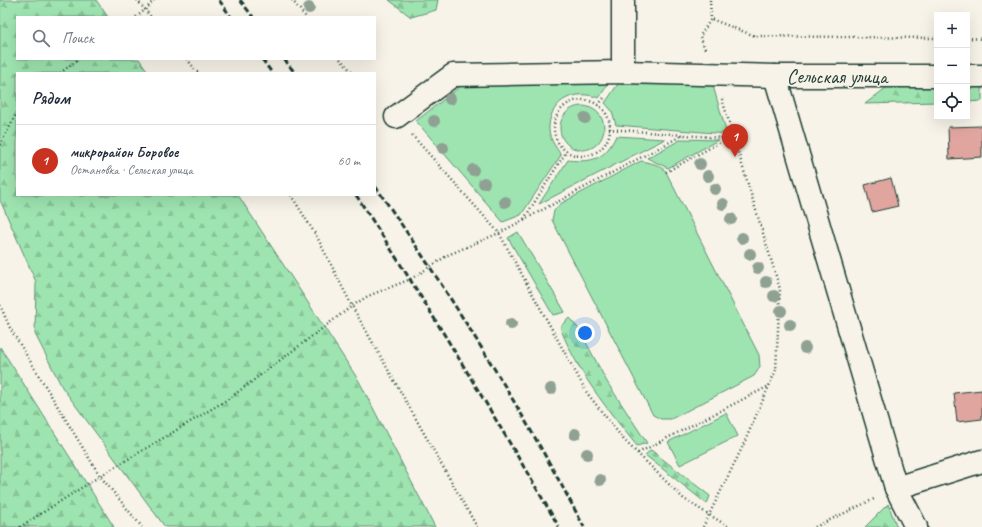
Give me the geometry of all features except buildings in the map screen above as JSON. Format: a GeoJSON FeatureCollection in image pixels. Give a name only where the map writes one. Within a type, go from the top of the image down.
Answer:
{"type":"FeatureCollection","features":[{"type":"Feature","properties":{"kind":"street"},"geometry":{"type":"LineString","coordinates":[[623,0],[623,72]]}},
{"type":"Feature","properties":{"kind":"street","name":"Сельская улица"},"geometry":{"type":"LineString","coordinates":[[396,117],[453,75],[623,72],[775,76],[934,76]]}},
{"type":"Feature","properties":{"kind":"street"},"geometry":{"type":"LineString","coordinates":[[775,76],[896,488],[916,527]]}},
{"type":"Feature","properties":{"kind":"street"},"geometry":{"type":"LineString","coordinates":[[970,76],[982,76]]}},
{"type":"Feature","properties":{"kind":"street"},"geometry":{"type":"LineString","coordinates":[[896,488],[982,461]]}},
{"type":"Feature","properties":{"kind":"path"},"geometry":{"type":"LineString","coordinates":[[137,0],[150,16]]}},
{"type":"Feature","properties":{"kind":"path"},"geometry":{"type":"LineString","coordinates":[[137,16],[154,0]]}},
{"type":"Feature","properties":{"kind":"path"},"geometry":{"type":"LineString","coordinates":[[292,0],[305,16]]}},
{"type":"Feature","properties":{"kind":"path"},"geometry":{"type":"LineString","coordinates":[[703,527],[741,450],[776,370],[780,289],[715,74],[700,36],[711,19],[710,0]]}},
{"type":"Feature","properties":{"kind":"path"},"geometry":{"type":"LineString","coordinates":[[711,19],[755,36],[934,38]]}},
{"type":"Feature","properties":{"kind":"path"},"geometry":{"type":"LineString","coordinates":[[970,38],[982,38]]}},
{"type":"Feature","properties":{"kind":"path"},"geometry":{"type":"LineString","coordinates":[[61,72],[78,60]]}},
{"type":"Feature","properties":{"kind":"path"},"geometry":{"type":"LineString","coordinates":[[188,60],[197,72]]}},
{"type":"Feature","properties":{"kind":"path"},"geometry":{"type":"LineString","coordinates":[[341,60],[352,72]]}},
{"type":"Feature","properties":{"kind":"path"},"geometry":{"type":"LineString","coordinates":[[580,100],[590,101],[598,105],[605,112],[609,129],[608,139],[597,152],[580,156],[566,152],[556,140],[554,128],[559,112],[572,102],[580,100]]}},
{"type":"Feature","properties":{"kind":"path"},"geometry":{"type":"LineString","coordinates":[[0,145],[16,115]]}},
{"type":"Feature","properties":{"kind":"path"},"geometry":{"type":"LineString","coordinates":[[396,117],[499,232],[587,392],[624,440],[684,499],[729,527]]}},
{"type":"Feature","properties":{"kind":"path"},"geometry":{"type":"LineString","coordinates":[[609,129],[735,139]]}},
{"type":"Feature","properties":{"kind":"path"},"geometry":{"type":"LineString","coordinates":[[20,527],[100,476],[230,398],[352,306],[368,296],[411,279],[448,254],[499,232],[683,135]]}},
{"type":"Feature","properties":{"kind":"path"},"geometry":{"type":"LineString","coordinates":[[666,172],[727,139]]}},
{"type":"Feature","properties":{"kind":"path"},"geometry":{"type":"LineString","coordinates":[[524,219],[566,152]]}},
{"type":"Feature","properties":{"kind":"path"},"geometry":{"type":"LineString","coordinates":[[292,196],[317,236],[352,306],[477,527]]}},
{"type":"Feature","properties":{"kind":"path"},"geometry":{"type":"LineString","coordinates":[[0,305],[10,328],[100,476],[142,527]]}},
{"type":"Feature","properties":{"kind":"path"},"geometry":{"type":"LineString","coordinates":[[638,453],[769,386]]}},
{"type":"Feature","properties":{"kind":"path"},"geometry":{"type":"LineString","coordinates":[[815,527],[896,488]]}},
{"type":"Feature","properties":{"kind":"green space"},"geometry":{"type":"Polygon","coordinates":[[[0,0],[96,0],[107,16],[16,16],[16,60],[140,60],[148,72],[16,72],[16,196],[239,196],[359,381],[435,527],[165,527],[62,387],[35,334],[36,282],[0,200],[0,0]]]}},
{"type":"Feature","properties":{"kind":"green space"},"geometry":{"type":"Polygon","coordinates":[[[389,0],[438,0],[436,10],[411,17],[389,0]]]}},
{"type":"Feature","properties":{"kind":"green space"},"geometry":{"type":"Polygon","coordinates":[[[711,79],[727,134],[616,125],[612,111],[605,103],[620,81],[711,79]]]}},
{"type":"Feature","properties":{"kind":"green space"},"geometry":{"type":"Polygon","coordinates":[[[610,81],[599,98],[582,95],[574,96],[566,98],[554,109],[549,130],[552,141],[561,155],[521,215],[503,222],[416,121],[461,86],[610,81]]]}},
{"type":"Feature","properties":{"kind":"green space"},"geometry":{"type":"Polygon","coordinates":[[[982,84],[982,101],[970,102],[970,85],[982,84]]]}},
{"type":"Feature","properties":{"kind":"green space"},"geometry":{"type":"Polygon","coordinates":[[[934,85],[934,102],[865,104],[887,87],[934,85]]]}},
{"type":"Feature","properties":{"kind":"green space"},"geometry":{"type":"Polygon","coordinates":[[[578,106],[586,106],[591,107],[598,112],[603,119],[603,137],[598,144],[591,149],[578,150],[570,147],[563,140],[560,132],[560,124],[563,116],[570,109],[578,106]]]}},
{"type":"Feature","properties":{"kind":"green space"},"geometry":{"type":"Polygon","coordinates":[[[616,136],[665,139],[539,204],[568,160],[584,161],[597,158],[607,150],[616,136]]]}},
{"type":"Feature","properties":{"kind":"green space"},"geometry":{"type":"Polygon","coordinates":[[[682,139],[718,140],[668,168],[647,158],[682,139]]]}},
{"type":"Feature","properties":{"kind":"green space"},"geometry":{"type":"Polygon","coordinates":[[[641,161],[652,163],[664,169],[666,172],[759,355],[760,367],[754,376],[671,419],[661,419],[653,415],[552,220],[554,211],[560,204],[641,161]]]}},
{"type":"Feature","properties":{"kind":"green space"},"geometry":{"type":"Polygon","coordinates":[[[518,232],[565,312],[553,315],[508,238],[518,232]]]}},
{"type":"Feature","properties":{"kind":"green space"},"geometry":{"type":"Polygon","coordinates":[[[569,318],[579,329],[607,382],[647,443],[637,446],[604,404],[584,375],[567,344],[560,327],[569,318]]]}},
{"type":"Feature","properties":{"kind":"green space"},"geometry":{"type":"Polygon","coordinates":[[[0,347],[13,367],[114,527],[0,527],[0,347]]]}},
{"type":"Feature","properties":{"kind":"green space"},"geometry":{"type":"Polygon","coordinates":[[[726,413],[738,436],[680,465],[668,442],[726,413]]]}},
{"type":"Feature","properties":{"kind":"green space"},"geometry":{"type":"Polygon","coordinates":[[[651,450],[710,496],[707,504],[645,455],[651,450]]]}},
{"type":"Feature","properties":{"kind":"green space"},"geometry":{"type":"Polygon","coordinates":[[[888,504],[897,527],[865,527],[888,504]]]}},
{"type":"Feature","properties":{"kind":"railway"},"geometry":{"type":"LineString","coordinates":[[219,0],[230,16]]}},
{"type":"Feature","properties":{"kind":"railway"},"geometry":{"type":"LineString","coordinates":[[240,0],[252,16]]}},
{"type":"Feature","properties":{"kind":"railway"},"geometry":{"type":"LineString","coordinates":[[263,60],[271,72]]}},
{"type":"Feature","properties":{"kind":"railway"},"geometry":{"type":"LineString","coordinates":[[285,60],[294,72]]}},
{"type":"Feature","properties":{"kind":"railway"},"geometry":{"type":"LineString","coordinates":[[376,187],[485,353],[536,439],[584,527]]}},
{"type":"Feature","properties":{"kind":"railway"},"geometry":{"type":"LineString","coordinates":[[357,196],[460,360],[559,527]]}},
{"type":"Feature","properties":{"kind":"place","name":"микрорайон Боровое"},"geometry":{"type":"Point","coordinates":[735,157]}}]}
